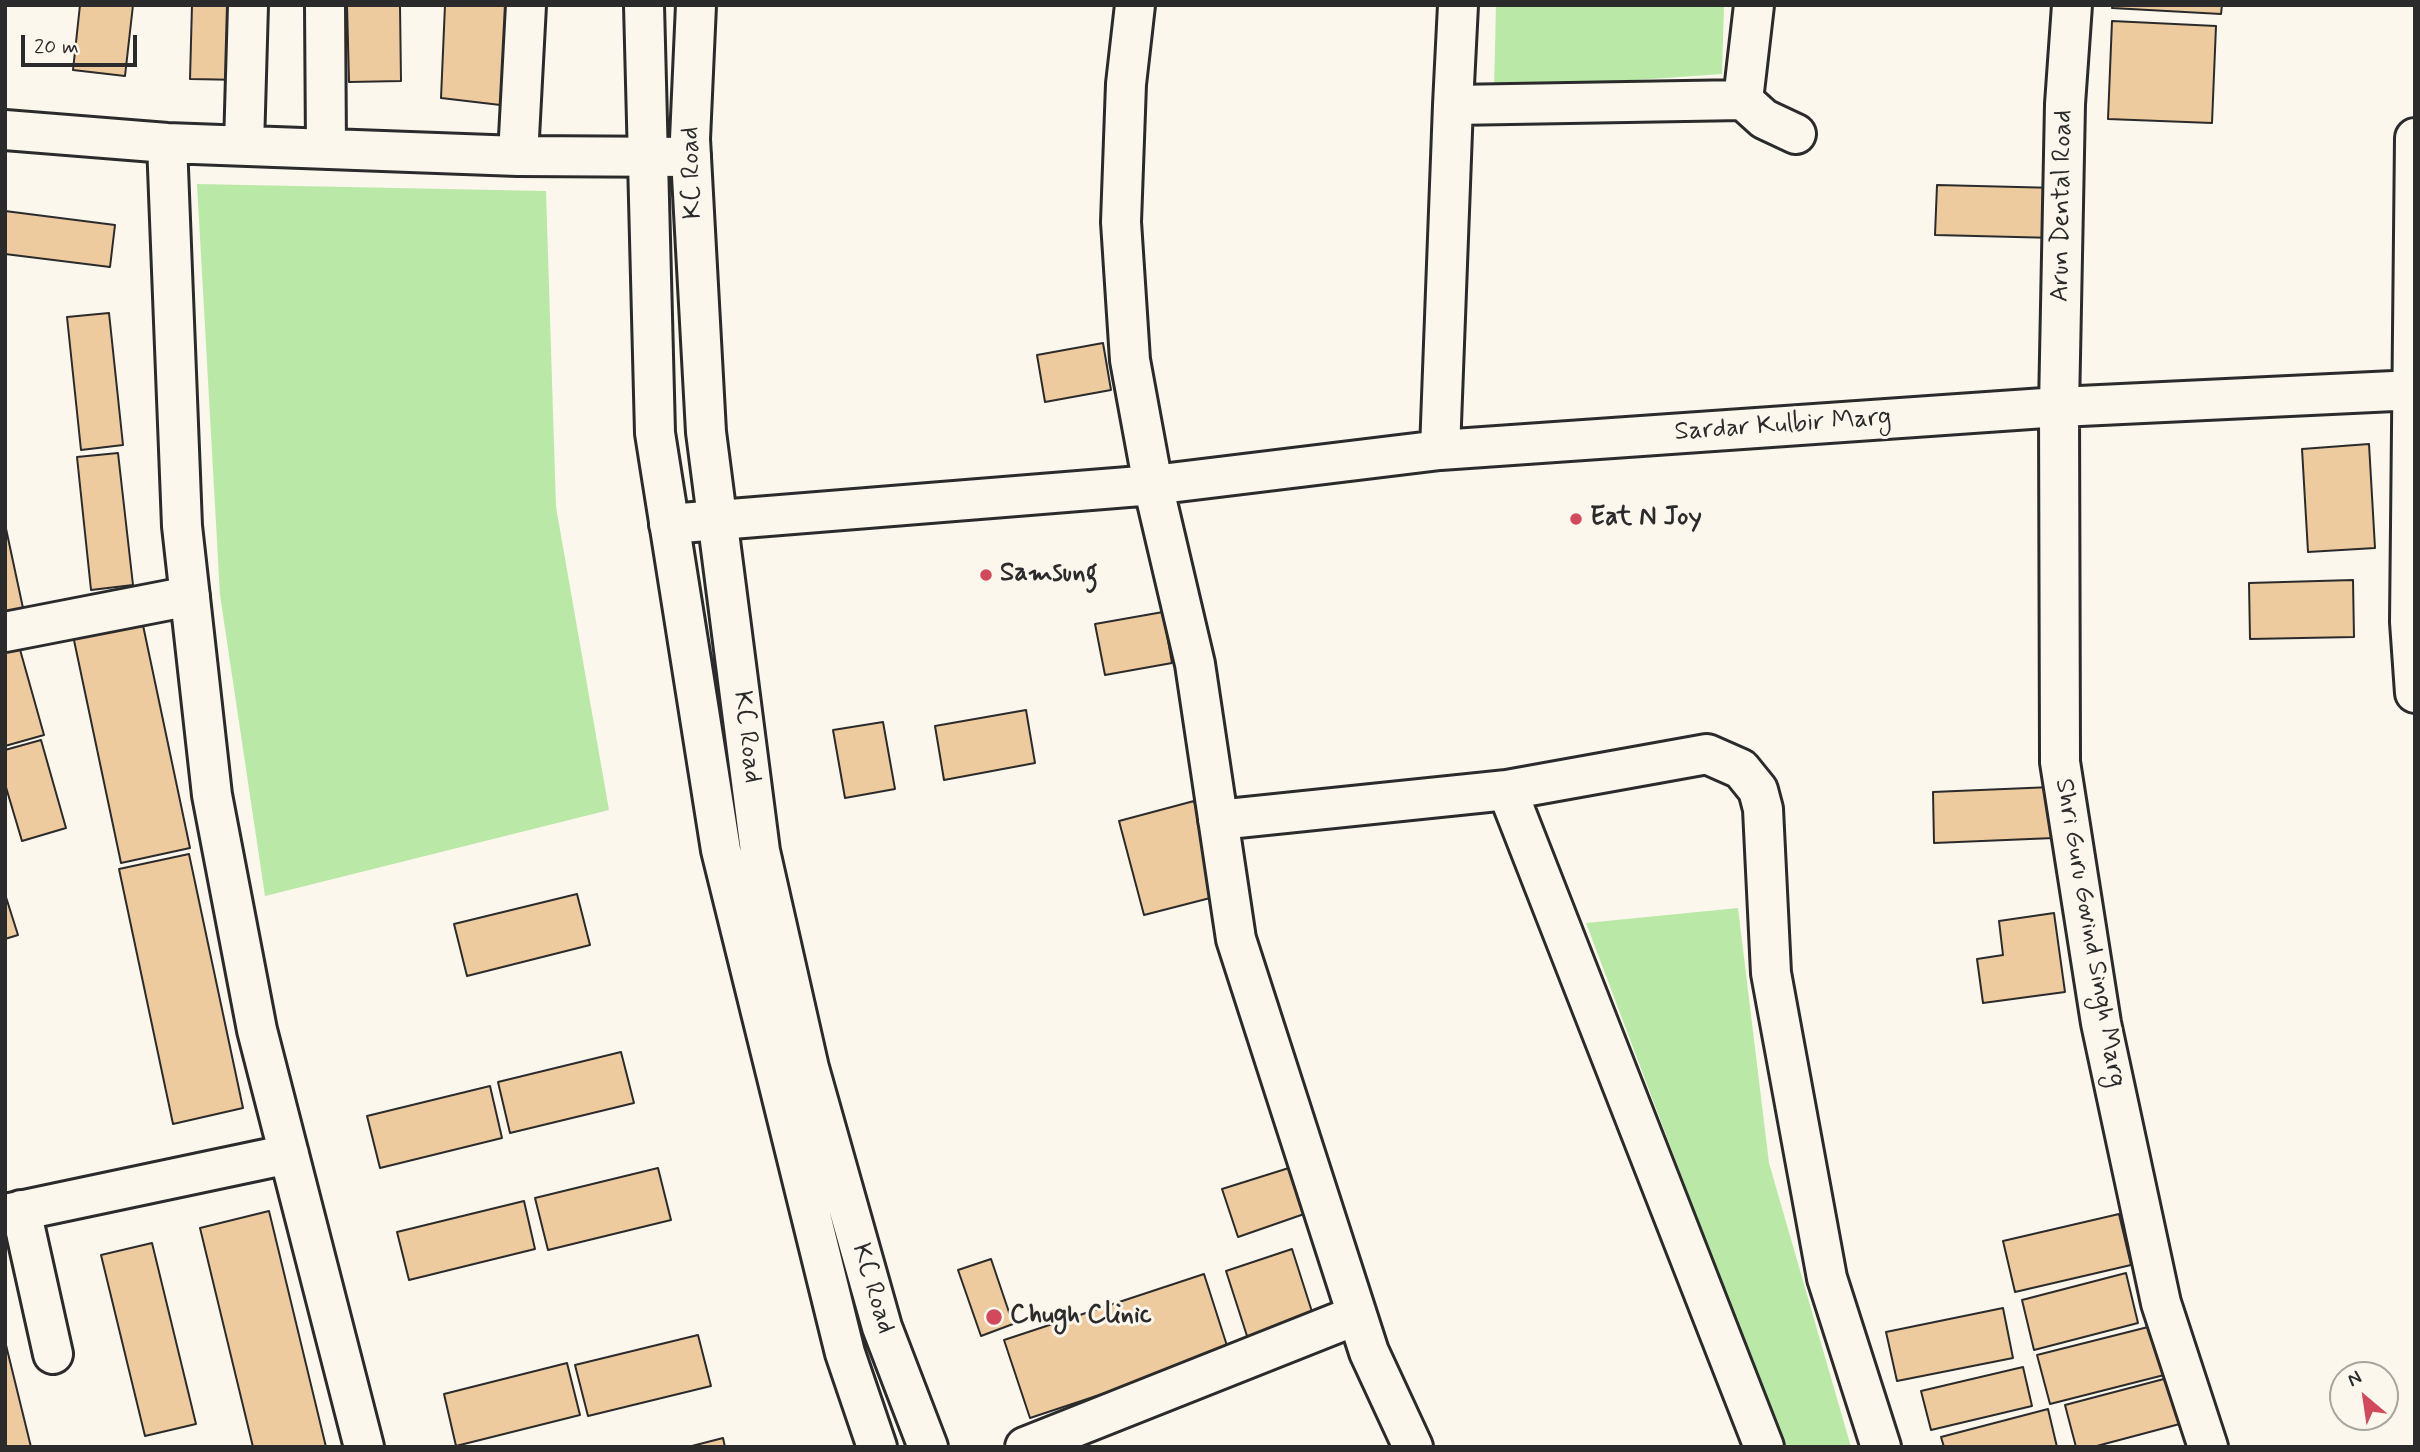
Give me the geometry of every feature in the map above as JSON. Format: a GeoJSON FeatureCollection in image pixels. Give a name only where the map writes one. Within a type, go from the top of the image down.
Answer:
{"type":"FeatureCollection","features":[{"type":"Feature","properties":{"kind":"street"},"geometry":{"type":"LineString","coordinates":[[244,146],[248,5]]}},
{"type":"Feature","properties":{"kind":"street"},"geometry":{"type":"LineString","coordinates":[[325,5],[326,148]]}},
{"type":"Feature","properties":{"kind":"street"},"geometry":{"type":"LineString","coordinates":[[518,156],[526,5]]}},
{"type":"Feature","properties":{"kind":"street"},"geometry":{"type":"LineString","coordinates":[[644,5],[655,433],[721,850],[845,1353],[877,1447]]}},
{"type":"Feature","properties":{"kind":"street","name":"KC Road"},"geometry":{"type":"LineString","coordinates":[[696,5],[690,139],[706,432],[760,851],[806,1055],[881,1327],[928,1447]]}},
{"type":"Feature","properties":{"kind":"street"},"geometry":{"type":"LineString","coordinates":[[1135,5],[1126,84],[1121,222],[1130,360],[1153,485],[1195,664],[1236,939],[1369,1352],[1413,1447]]}},
{"type":"Feature","properties":{"kind":"street"},"geometry":{"type":"LineString","coordinates":[[1440,450],[1458,5]]}},
{"type":"Feature","properties":{"kind":"street"},"geometry":{"type":"LineString","coordinates":[[1743,100],[1754,5]]}},
{"type":"Feature","properties":{"kind":"street","name":"Arun Dental Road"},"geometry":{"type":"LineString","coordinates":[[2059,407],[2065,104],[2072,5]]}},
{"type":"Feature","properties":{"kind":"street"},"geometry":{"type":"LineString","coordinates":[[1452,105],[1743,100],[1764,119],[1796,134]]}},
{"type":"Feature","properties":{"kind":"street"},"geometry":{"type":"LineString","coordinates":[[5,130],[167,143],[518,156],[691,157]]}},
{"type":"Feature","properties":{"kind":"street"},"geometry":{"type":"LineString","coordinates":[[2415,138],[2410,622],[2415,692]]}},
{"type":"Feature","properties":{"kind":"street"},"geometry":{"type":"LineString","coordinates":[[167,143],[182,526],[212,795],[257,1030],[364,1447]]}},
{"type":"Feature","properties":{"kind":"street","name":"Sardar Kulbir Marg"},"geometry":{"type":"LineString","coordinates":[[669,524],[1153,485],[1440,450],[2059,407],[2414,390]]}},
{"type":"Feature","properties":{"kind":"street","name":"Shri Guru Govind Singh Marg"},"geometry":{"type":"LineString","coordinates":[[2059,407],[2060,762],[2101,1023],[2158,1290],[2208,1447]]}},
{"type":"Feature","properties":{"kind":"street"},"geometry":{"type":"LineString","coordinates":[[5,632],[190,596]]}},
{"type":"Feature","properties":{"kind":"street"},"geometry":{"type":"LineString","coordinates":[[1218,820],[1507,790],[1707,754],[1741,769],[1758,790],[1763,809],[1772,973],[1824,1264],[1881,1447]]}},
{"type":"Feature","properties":{"kind":"street"},"geometry":{"type":"LineString","coordinates":[[1507,790],[1764,1447]]}},
{"type":"Feature","properties":{"kind":"street"},"geometry":{"type":"LineString","coordinates":[[53,1354],[13,1212],[289,1154]]}},
{"type":"Feature","properties":{"kind":"street"},"geometry":{"type":"LineString","coordinates":[[1024,1447],[1357,1315]]}},
{"type":"Feature","properties":{"kind":"green space"},"geometry":{"type":"Polygon","coordinates":[[[1496,5],[1724,5],[1722,74],[1494,90],[1496,5]]]}},
{"type":"Feature","properties":{"kind":"green space"},"geometry":{"type":"Polygon","coordinates":[[[197,184],[546,191],[556,507],[609,810],[265,896],[220,595],[197,184]]]}},
{"type":"Feature","properties":{"kind":"green space"},"geometry":{"type":"Polygon","coordinates":[[[1738,908],[1769,1163],[1851,1447],[1784,1447],[1586,923],[1738,908]]]}},
{"type":"Feature","properties":{"kind":"building"},"geometry":{"type":"Polygon","coordinates":[[[80,5],[133,5],[125,76],[73,70],[80,5]]]}},
{"type":"Feature","properties":{"kind":"building"},"geometry":{"type":"Polygon","coordinates":[[[192,5],[245,5],[243,80],[190,79],[192,5]]]}},
{"type":"Feature","properties":{"kind":"building"},"geometry":{"type":"Polygon","coordinates":[[[347,5],[400,5],[401,81],[349,82],[347,5]]]}},
{"type":"Feature","properties":{"kind":"building"},"geometry":{"type":"Polygon","coordinates":[[[445,5],[512,5],[509,106],[441,98],[445,5]]]}},
{"type":"Feature","properties":{"kind":"building"},"geometry":{"type":"Polygon","coordinates":[[[2113,5],[2222,5],[2221,14],[2112,8],[2113,5]]]}},
{"type":"Feature","properties":{"kind":"building"},"geometry":{"type":"Polygon","coordinates":[[[2112,21],[2216,26],[2212,123],[2108,119],[2112,21]]]}},
{"type":"Feature","properties":{"kind":"building"},"geometry":{"type":"Polygon","coordinates":[[[1937,185],[2058,188],[2056,238],[1935,235],[1937,185]]]}},
{"type":"Feature","properties":{"kind":"building"},"geometry":{"type":"Polygon","coordinates":[[[5,211],[115,225],[110,267],[5,254],[5,211]]]}},
{"type":"Feature","properties":{"kind":"building"},"geometry":{"type":"Polygon","coordinates":[[[109,313],[123,445],[81,450],[67,317],[109,313]]]}},
{"type":"Feature","properties":{"kind":"building"},"geometry":{"type":"Polygon","coordinates":[[[1103,343],[1111,390],[1045,402],[1037,355],[1103,343]]]}},
{"type":"Feature","properties":{"kind":"building"},"geometry":{"type":"Polygon","coordinates":[[[2369,444],[2375,548],[2308,552],[2302,449],[2369,444]]]}},
{"type":"Feature","properties":{"kind":"building"},"geometry":{"type":"Polygon","coordinates":[[[118,453],[133,585],[91,590],[77,457],[118,453]]]}},
{"type":"Feature","properties":{"kind":"building"},"geometry":{"type":"Polygon","coordinates":[[[5,524],[23,608],[5,612],[5,524]]]}},
{"type":"Feature","properties":{"kind":"building"},"geometry":{"type":"Polygon","coordinates":[[[2353,580],[2354,637],[2250,639],[2249,583],[2353,580]]]}},
{"type":"Feature","properties":{"kind":"building"},"geometry":{"type":"Polygon","coordinates":[[[140,611],[190,848],[121,863],[71,626],[140,611]]]}},
{"type":"Feature","properties":{"kind":"building"},"geometry":{"type":"Polygon","coordinates":[[[1163,612],[1172,663],[1105,675],[1095,624],[1163,612]]]}},
{"type":"Feature","properties":{"kind":"building"},"geometry":{"type":"Polygon","coordinates":[[[19,646],[44,735],[5,746],[5,650],[19,646]]]}},
{"type":"Feature","properties":{"kind":"building"},"geometry":{"type":"Polygon","coordinates":[[[1026,710],[1035,763],[944,780],[935,726],[1026,710]]]}},
{"type":"Feature","properties":{"kind":"building"},"geometry":{"type":"Polygon","coordinates":[[[883,722],[895,789],[845,798],[833,730],[883,722]]]}},
{"type":"Feature","properties":{"kind":"building"},"geometry":{"type":"Polygon","coordinates":[[[41,740],[66,828],[22,841],[5,784],[5,750],[41,740]]]}},
{"type":"Feature","properties":{"kind":"building"},"geometry":{"type":"Polygon","coordinates":[[[2052,787],[2054,838],[1934,843],[1933,792],[2052,787]]]}},
{"type":"Feature","properties":{"kind":"building"},"geometry":{"type":"Polygon","coordinates":[[[1194,801],[1218,896],[1144,915],[1119,821],[1194,801]]]}},
{"type":"Feature","properties":{"kind":"building"},"geometry":{"type":"Polygon","coordinates":[[[189,854],[243,1108],[173,1124],[119,869],[189,854]]]}},
{"type":"Feature","properties":{"kind":"building"},"geometry":{"type":"Polygon","coordinates":[[[5,894],[18,935],[5,939],[5,894]]]}},
{"type":"Feature","properties":{"kind":"building"},"geometry":{"type":"Polygon","coordinates":[[[577,894],[590,945],[467,976],[454,924],[577,894]]]}},
{"type":"Feature","properties":{"kind":"building"},"geometry":{"type":"Polygon","coordinates":[[[2054,913],[2065,992],[1983,1003],[1977,959],[2003,955],[1999,921],[2054,913]]]}},
{"type":"Feature","properties":{"kind":"building"},"geometry":{"type":"Polygon","coordinates":[[[621,1052],[634,1103],[510,1133],[498,1082],[621,1052]]]}},
{"type":"Feature","properties":{"kind":"building"},"geometry":{"type":"Polygon","coordinates":[[[490,1086],[502,1138],[380,1168],[367,1116],[490,1086]]]}},
{"type":"Feature","properties":{"kind":"building"},"geometry":{"type":"Polygon","coordinates":[[[1292,1167],[1307,1213],[1238,1237],[1222,1189],[1292,1167]]]}},
{"type":"Feature","properties":{"kind":"building"},"geometry":{"type":"Polygon","coordinates":[[[658,1168],[671,1220],[548,1250],[535,1198],[658,1168]]]}},
{"type":"Feature","properties":{"kind":"building"},"geometry":{"type":"Polygon","coordinates":[[[524,1201],[535,1249],[409,1280],[397,1232],[524,1201]]]}},
{"type":"Feature","properties":{"kind":"building"},"geometry":{"type":"Polygon","coordinates":[[[269,1211],[326,1447],[253,1447],[200,1228],[269,1211]]]}},
{"type":"Feature","properties":{"kind":"building"},"geometry":{"type":"Polygon","coordinates":[[[2119,1214],[2131,1265],[2015,1292],[2003,1241],[2119,1214]]]}},
{"type":"Feature","properties":{"kind":"building"},"geometry":{"type":"Polygon","coordinates":[[[152,1243],[196,1424],[145,1436],[101,1255],[152,1243]]]}},
{"type":"Feature","properties":{"kind":"building"},"geometry":{"type":"Polygon","coordinates":[[[1292,1249],[1314,1318],[1248,1339],[1226,1271],[1292,1249]]]}},
{"type":"Feature","properties":{"kind":"building"},"geometry":{"type":"Polygon","coordinates":[[[991,1259],[1013,1324],[981,1336],[958,1270],[991,1259]]]}},
{"type":"Feature","properties":{"kind":"building"},"geometry":{"type":"Polygon","coordinates":[[[2126,1273],[2138,1323],[2034,1350],[2022,1300],[2126,1273]]]}},
{"type":"Feature","properties":{"kind":"building"},"geometry":{"type":"Polygon","coordinates":[[[1204,1274],[1229,1352],[1030,1418],[1004,1340],[1204,1274]]]}},
{"type":"Feature","properties":{"kind":"building"},"geometry":{"type":"Polygon","coordinates":[[[2003,1308],[2013,1358],[1897,1381],[1886,1332],[2003,1308]]]}},
{"type":"Feature","properties":{"kind":"building"},"geometry":{"type":"Polygon","coordinates":[[[2160,1324],[2172,1373],[2050,1404],[2037,1355],[2160,1324]]]}},
{"type":"Feature","properties":{"kind":"building"},"geometry":{"type":"Polygon","coordinates":[[[698,1335],[711,1386],[588,1416],[575,1365],[698,1335]]]}},
{"type":"Feature","properties":{"kind":"building"},"geometry":{"type":"Polygon","coordinates":[[[5,1341],[31,1447],[5,1447],[5,1341]]]}},
{"type":"Feature","properties":{"kind":"building"},"geometry":{"type":"Polygon","coordinates":[[[567,1363],[580,1415],[456,1446],[444,1394],[567,1363]]]}},
{"type":"Feature","properties":{"kind":"building"},"geometry":{"type":"Polygon","coordinates":[[[2023,1367],[2032,1406],[1931,1430],[1921,1391],[2023,1367]]]}},
{"type":"Feature","properties":{"kind":"building"},"geometry":{"type":"Polygon","coordinates":[[[2179,1375],[2191,1421],[2093,1447],[2076,1447],[2065,1405],[2179,1375]]]}},
{"type":"Feature","properties":{"kind":"building"},"geometry":{"type":"Polygon","coordinates":[[[2048,1409],[2057,1447],[1944,1447],[1941,1437],[2048,1409]]]}},
{"type":"Feature","properties":{"kind":"building"},"geometry":{"type":"Polygon","coordinates":[[[723,1438],[725,1447],[688,1447],[723,1438]]]}},
{"type":"Feature","properties":{"kind":"place","name":"Eat N Joy"},"geometry":{"type":"Point","coordinates":[1576,519]}},
{"type":"Feature","properties":{"kind":"place","name":"Samsung"},"geometry":{"type":"Point","coordinates":[986,575]}},
{"type":"Feature","properties":{"kind":"place","name":"Chugh Clinic"},"geometry":{"type":"Point","coordinates":[994,1317]}}]}
